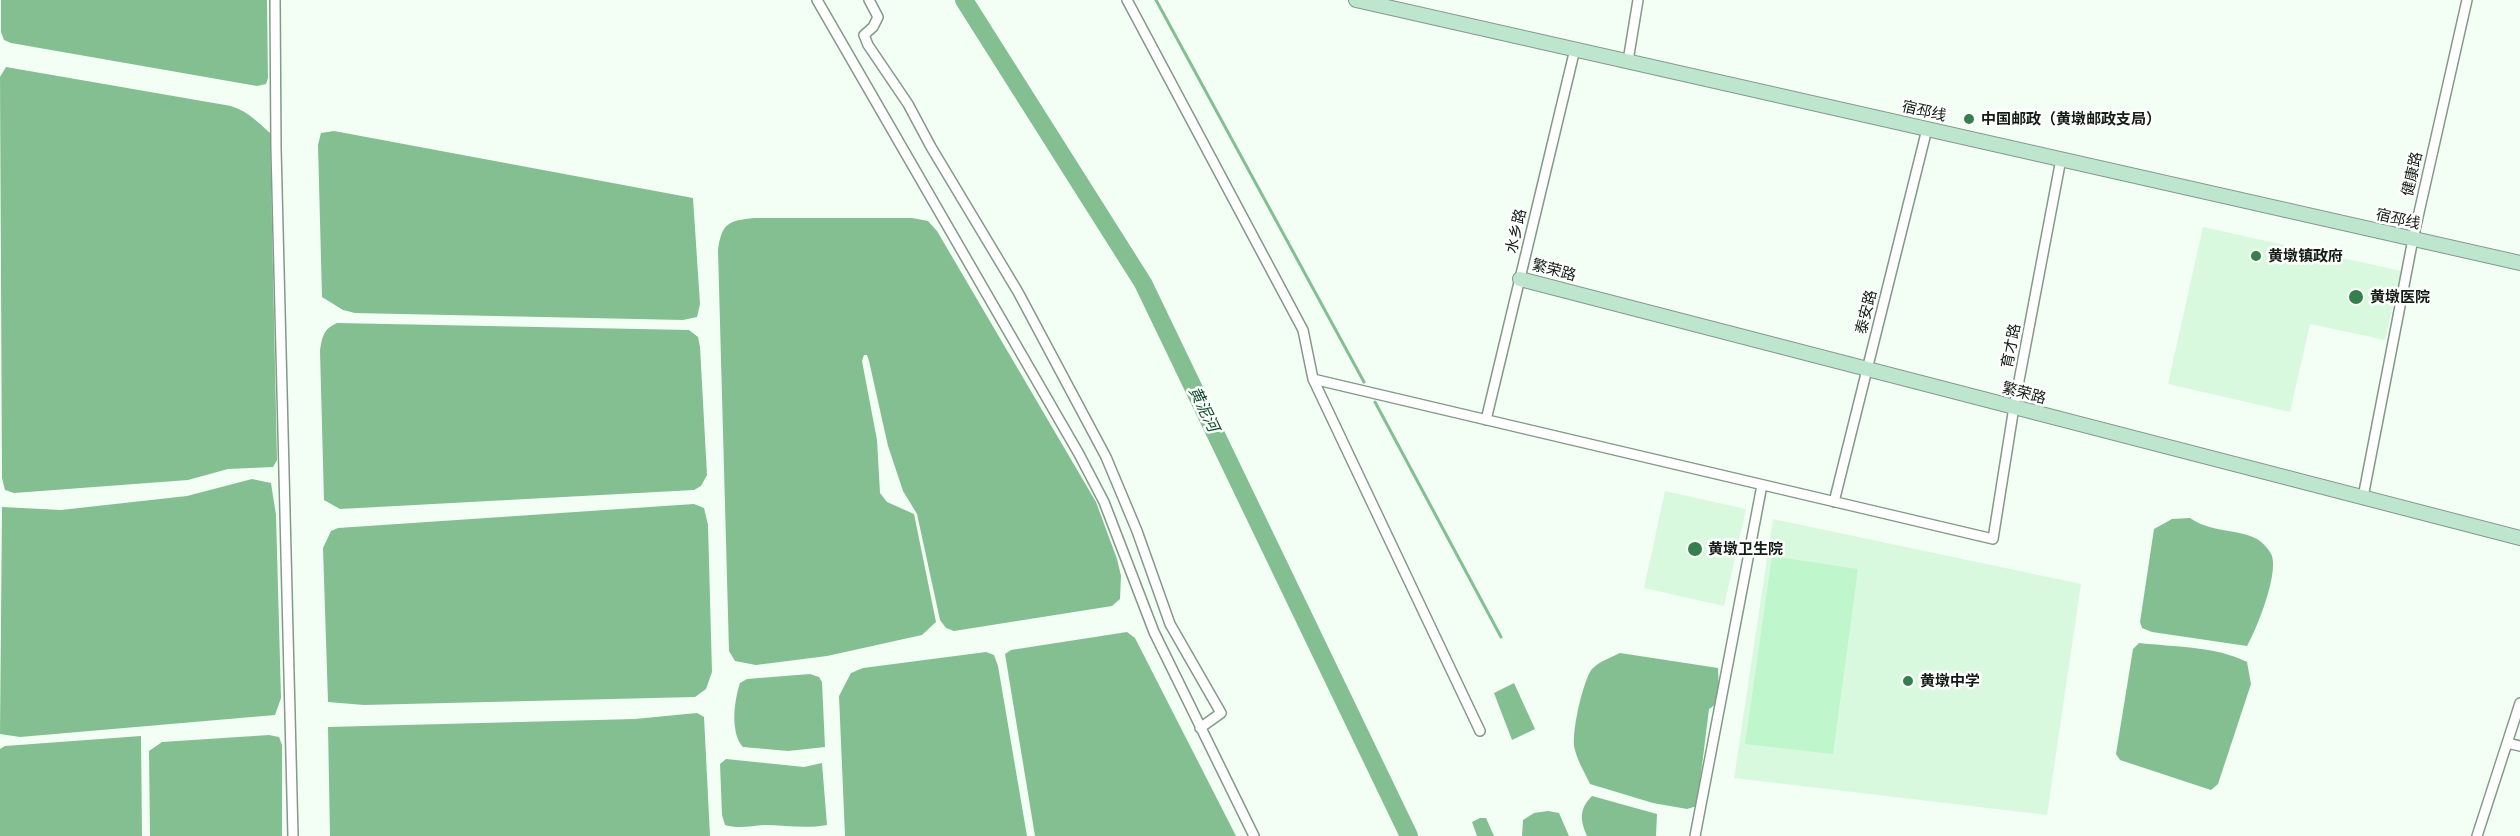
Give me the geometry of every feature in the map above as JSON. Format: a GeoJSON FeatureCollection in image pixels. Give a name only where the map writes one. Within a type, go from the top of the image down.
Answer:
{"type":"FeatureCollection","features":[{"type":"Feature","properties":{"kind":"street"},"geometry":{"type":"LineString","coordinates":[[275,0],[293,836]]}},
{"type":"Feature","properties":{"kind":"street"},"geometry":{"type":"LineString","coordinates":[[817,0],[1079,454],[1104,502],[1154,632],[1254,836]]}},
{"type":"Feature","properties":{"kind":"street"},"geometry":{"type":"LineString","coordinates":[[869,0],[878,17],[873,27],[864,34],[868,45],[908,104],[931,147],[1018,292],[1106,457],[1137,531],[1170,624],[1221,713],[1200,728]]}},
{"type":"Feature","properties":{"kind":"street"},"geometry":{"type":"LineString","coordinates":[[1126,0],[1303,330],[1313,379],[1480,731]]}},
{"type":"Feature","properties":{"kind":"street","name":"宿邳线"},"geometry":{"type":"LineString","coordinates":[[1356,0],[2520,263]]}},
{"type":"Feature","properties":{"kind":"street"},"geometry":{"type":"LineString","coordinates":[[1628,62],[1638,0]]}},
{"type":"Feature","properties":{"kind":"street","name":"健康路"},"geometry":{"type":"LineString","coordinates":[[2363,497],[2413,239],[2467,0]]}},
{"type":"Feature","properties":{"kind":"street","name":"水乡路"},"geometry":{"type":"LineString","coordinates":[[1486,420],[1575,49]]}},
{"type":"Feature","properties":{"kind":"street","name":"泰安路"},"geometry":{"type":"LineString","coordinates":[[1834,502],[1927,129]]}},
{"type":"Feature","properties":{"kind":"street","name":"育才路"},"geometry":{"type":"LineString","coordinates":[[1834,502],[1993,538],[2014,407],[2061,159]]}},
{"type":"Feature","properties":{"kind":"street","name":"繁荣路"},"geometry":{"type":"LineString","coordinates":[[1520,279],[2520,538]]}},
{"type":"Feature","properties":{"kind":"street"},"geometry":{"type":"LineString","coordinates":[[1313,379],[1834,502]]}},
{"type":"Feature","properties":{"kind":"street"},"geometry":{"type":"LineString","coordinates":[[1695,836],[1762,485]]}},
{"type":"Feature","properties":{"kind":"street"},"geometry":{"type":"LineString","coordinates":[[1154,632],[1170,624]]}},
{"type":"Feature","properties":{"kind":"street"},"geometry":{"type":"LineString","coordinates":[[2477,836],[2520,703]]}},
{"type":"Feature","properties":{"kind":"street"},"geometry":{"type":"LineString","coordinates":[[2507,743],[2520,746]]}},
{"type":"Feature","properties":{"kind":"shaded area"},"geometry":{"type":"Polygon","coordinates":[[[1,0],[267,0],[268,78],[266,84],[257,86],[11,43],[4,40],[1,32],[1,0]]]}},
{"type":"Feature","properties":{"kind":"shaded area"},"geometry":{"type":"Polygon","coordinates":[[[6,67],[231,106],[247,114],[270,133],[277,460],[273,467],[228,469],[188,480],[14,493],[5,490],[2,478],[0,77],[6,67]]]}},
{"type":"Feature","properties":{"kind":"shaded area"},"geometry":{"type":"Polygon","coordinates":[[[334,131],[693,198],[700,304],[697,317],[683,320],[355,313],[343,310],[322,297],[318,145],[321,133],[334,131]]]}},
{"type":"Feature","properties":{"kind":"shaded area"},"geometry":{"type":"Polygon","coordinates":[[[754,218],[912,218],[928,221],[937,231],[1096,502],[1117,559],[1121,576],[1120,599],[1112,606],[954,631],[946,628],[940,620],[917,514],[903,491],[888,446],[869,361],[867,355],[864,355],[862,361],[877,440],[880,493],[887,502],[914,514],[936,622],[922,635],[827,656],[756,665],[735,661],[729,651],[718,250],[722,234],[728,225],[738,220],[754,218]]]}},
{"type":"Feature","properties":{"kind":"shaded area"},"geometry":{"type":"Polygon","coordinates":[[[2203,227],[2401,271],[2385,340],[2310,324],[2290,412],[2168,384],[2203,227]]]}},
{"type":"Feature","properties":{"kind":"shaded area"},"geometry":{"type":"Polygon","coordinates":[[[337,323],[689,330],[698,337],[700,347],[707,475],[701,486],[694,490],[340,509],[324,500],[320,351],[326,331],[337,323]]]}},
{"type":"Feature","properties":{"kind":"shaded area"},"geometry":{"type":"Polygon","coordinates":[[[252,479],[271,483],[276,515],[281,698],[275,715],[20,737],[0,734],[2,507],[61,510],[187,496],[252,479]]]}},
{"type":"Feature","properties":{"kind":"shaded area","name":"黄墩卫生院"},"geometry":{"type":"Polygon","coordinates":[[[1665,491],[1746,509],[1724,606],[1644,588],[1665,491]]]}},
{"type":"Feature","properties":{"kind":"shaded area"},"geometry":{"type":"Polygon","coordinates":[[[694,504],[704,508],[708,525],[712,672],[706,689],[695,697],[364,705],[328,702],[323,548],[331,531],[338,528],[694,504]]]}},
{"type":"Feature","properties":{"kind":"shaded area"},"geometry":{"type":"Polygon","coordinates":[[[2190,518],[2206,526],[2257,539],[2266,546],[2272,556],[2272,576],[2269,589],[2261,615],[2247,646],[2152,632],[2142,628],[2140,622],[2154,529],[2172,519],[2190,518]]]}},
{"type":"Feature","properties":{"kind":"shaded area","name":"黄墩中学"},"geometry":{"type":"Polygon","coordinates":[[[1773,519],[2081,584],[2047,815],[1734,778],[1773,519]]]}},
{"type":"Feature","properties":{"kind":"shaded area"},"geometry":{"type":"Polygon","coordinates":[[[1772,556],[1858,569],[1833,754],[1745,744],[1772,556]]]}},
{"type":"Feature","properties":{"kind":"shaded area"},"geometry":{"type":"Polygon","coordinates":[[[1127,632],[1135,638],[1236,836],[1035,836],[1005,654],[1011,650],[1127,632]]]}},
{"type":"Feature","properties":{"kind":"shaded area"},"geometry":{"type":"Polygon","coordinates":[[[2139,643],[2208,650],[2247,662],[2251,684],[2218,784],[2211,790],[2120,760],[2116,754],[2133,649],[2139,643]]]}},
{"type":"Feature","properties":{"kind":"shaded area"},"geometry":{"type":"Polygon","coordinates":[[[986,652],[994,655],[998,666],[1027,836],[845,836],[839,696],[851,673],[863,668],[986,652]]]}},
{"type":"Feature","properties":{"kind":"shaded area"},"geometry":{"type":"Polygon","coordinates":[[[1620,653],[1718,668],[1719,690],[1716,704],[1709,709],[1697,806],[1687,809],[1653,803],[1590,784],[1575,750],[1574,733],[1578,709],[1592,669],[1620,653]]]}},
{"type":"Feature","properties":{"kind":"shaded area"},"geometry":{"type":"Polygon","coordinates":[[[810,674],[819,677],[822,682],[825,747],[788,751],[743,747],[736,734],[735,725],[735,707],[740,683],[747,679],[810,674]]]}},
{"type":"Feature","properties":{"kind":"shaded area"},"geometry":{"type":"Polygon","coordinates":[[[1514,683],[1535,729],[1512,740],[1494,693],[1514,683]]]}},
{"type":"Feature","properties":{"kind":"shaded area"},"geometry":{"type":"Polygon","coordinates":[[[697,713],[704,717],[710,836],[330,836],[328,727],[635,719],[697,713]]]}},
{"type":"Feature","properties":{"kind":"shaded area"},"geometry":{"type":"Polygon","coordinates":[[[269,735],[279,737],[282,745],[282,836],[150,836],[149,751],[162,742],[269,735]]]}},
{"type":"Feature","properties":{"kind":"shaded area"},"geometry":{"type":"Polygon","coordinates":[[[141,736],[142,836],[0,836],[0,749],[5,746],[141,736]]]}},
{"type":"Feature","properties":{"kind":"shaded area"},"geometry":{"type":"Polygon","coordinates":[[[726,759],[804,767],[822,763],[827,825],[740,827],[725,825],[722,815],[720,764],[726,759]]]}},
{"type":"Feature","properties":{"kind":"shaded area"},"geometry":{"type":"Polygon","coordinates":[[[1592,796],[1657,814],[1656,836],[1587,836],[1582,815],[1585,805],[1592,796]]]}},
{"type":"Feature","properties":{"kind":"shaded area"},"geometry":{"type":"Polygon","coordinates":[[[1548,811],[1559,813],[1569,836],[1522,836],[1523,820],[1534,813],[1548,811]]]}},
{"type":"Feature","properties":{"kind":"shaded area"},"geometry":{"type":"Polygon","coordinates":[[[1486,818],[1494,836],[1477,836],[1472,822],[1486,818]]]}},
{"type":"Feature","properties":{"kind":"waterway","name":"黄泥河"},"geometry":{"type":"LineString","coordinates":[[964,0],[1143,283],[1409,836]]}},
{"type":"Feature","properties":{"kind":"waterway"},"geometry":{"type":"LineString","coordinates":[[1156,0],[1364,382]]}},
{"type":"Feature","properties":{"kind":"waterway"},"geometry":{"type":"LineString","coordinates":[[1375,402],[1501,637]]}},
{"type":"Feature","properties":{"kind":"place","name":"中国邮政（黄墩邮政支局）"},"geometry":{"type":"Point","coordinates":[1969,119]}},
{"type":"Feature","properties":{"kind":"place","name":"黄墩镇政府"},"geometry":{"type":"Point","coordinates":[2256,256]}},
{"type":"Feature","properties":{"kind":"place","name":"黄墩医院"},"geometry":{"type":"Point","coordinates":[2356,297]}},
{"type":"Feature","properties":{"kind":"place","name":"黄墩卫生院"},"geometry":{"type":"Point","coordinates":[1695,549]}},
{"type":"Feature","properties":{"kind":"place","name":"黄墩中学"},"geometry":{"type":"Point","coordinates":[1908,681]}}]}
